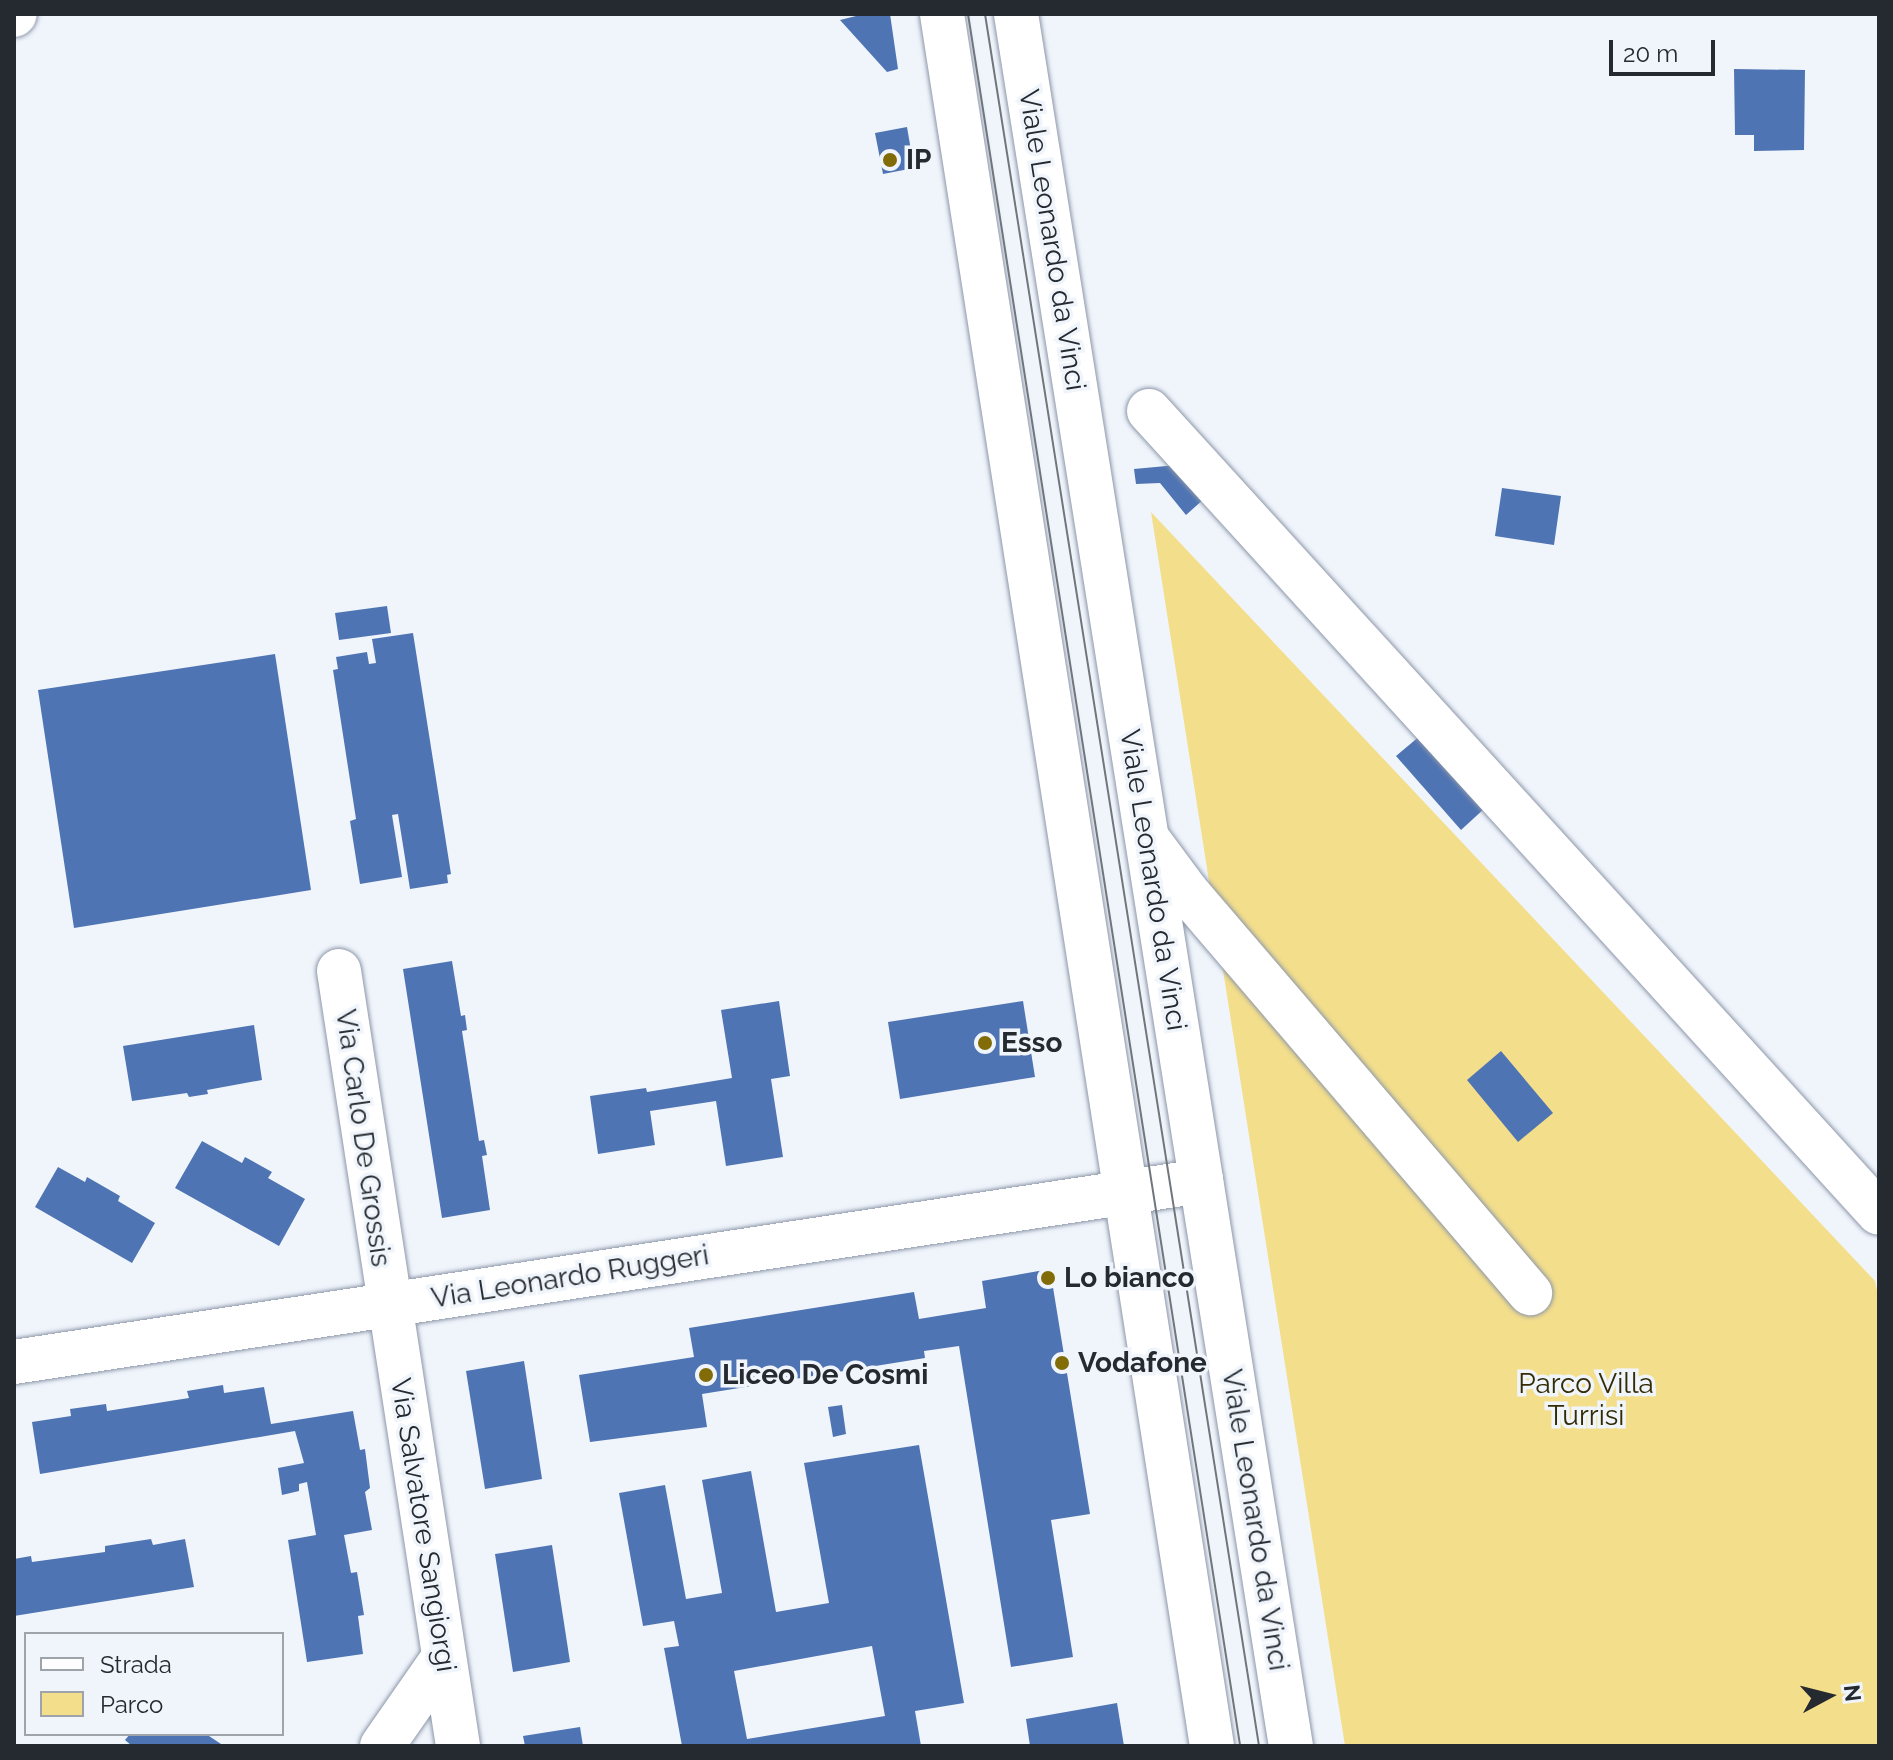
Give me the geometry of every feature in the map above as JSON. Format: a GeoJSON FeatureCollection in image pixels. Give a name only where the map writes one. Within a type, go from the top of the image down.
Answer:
{"type":"FeatureCollection","features":[{"type":"Feature","properties":{"kind":"street"},"geometry":{"type":"LineString","coordinates":[[942,14],[1212,1746]]}},
{"type":"Feature","properties":{"kind":"street","name":"Viale Leonardo da Vinci"},"geometry":{"type":"LineString","coordinates":[[1016,14],[1291,1746]]}},
{"type":"Feature","properties":{"kind":"street"},"geometry":{"type":"LineString","coordinates":[[1149,411],[1879,1213]]}},
{"type":"Feature","properties":{"kind":"street"},"geometry":{"type":"LineString","coordinates":[[1146,836],[1187,892],[1530,1293]]}},
{"type":"Feature","properties":{"kind":"street","name":"Via Carlo De Grossis"},"geometry":{"type":"LineString","coordinates":[[339,971],[388,1305]]}},
{"type":"Feature","properties":{"kind":"street","name":"Via Leonardo Ruggeri"},"geometry":{"type":"LineString","coordinates":[[14,1362],[1201,1181]]}},
{"type":"Feature","properties":{"kind":"street","name":"Via Salvatore Sangiorgi"},"geometry":{"type":"LineString","coordinates":[[388,1305],[458,1746]]}},
{"type":"Feature","properties":{"kind":"street"},"geometry":{"type":"LineString","coordinates":[[382,1746],[444,1657]]}},
{"type":"Feature","properties":{"kind":"green space","name":"Parco Villa Turrisi"},"geometry":{"type":"Polygon","coordinates":[[[1151,512],[1875,1281],[1879,1300],[1879,1746],[1345,1746],[1151,512]]]}},
{"type":"Feature","properties":{"kind":"building"},"geometry":{"type":"Polygon","coordinates":[[[864,14],[890,14],[898,69],[887,72],[840,20],[864,14]]]}},
{"type":"Feature","properties":{"kind":"building"},"geometry":{"type":"Polygon","coordinates":[[[1734,69],[1805,70],[1804,150],[1754,151],[1754,135],[1735,135],[1734,69]]]}},
{"type":"Feature","properties":{"kind":"building"},"geometry":{"type":"Polygon","coordinates":[[[907,127],[914,168],[883,174],[875,133],[907,127]]]}},
{"type":"Feature","properties":{"kind":"building"},"geometry":{"type":"Polygon","coordinates":[[[1177,465],[1205,498],[1186,515],[1160,483],[1136,484],[1134,469],[1177,465]]]}},
{"type":"Feature","properties":{"kind":"building"},"geometry":{"type":"Polygon","coordinates":[[[1502,488],[1561,496],[1554,545],[1495,536],[1502,488]]]}},
{"type":"Feature","properties":{"kind":"building"},"geometry":{"type":"Polygon","coordinates":[[[387,606],[391,633],[339,640],[335,613],[387,606]]]}},
{"type":"Feature","properties":{"kind":"building"},"geometry":{"type":"Polygon","coordinates":[[[413,633],[451,874],[447,875],[448,883],[410,889],[398,814],[392,815],[402,877],[360,884],[350,821],[356,819],[333,670],[338,669],[336,657],[367,652],[369,664],[376,663],[372,639],[413,633]]]}},
{"type":"Feature","properties":{"kind":"building"},"geometry":{"type":"Polygon","coordinates":[[[275,654],[311,890],[74,928],[38,690],[275,654]]]}},
{"type":"Feature","properties":{"kind":"building"},"geometry":{"type":"Polygon","coordinates":[[[1421,735],[1485,808],[1461,830],[1396,756],[1421,735]]]}},
{"type":"Feature","properties":{"kind":"building"},"geometry":{"type":"Polygon","coordinates":[[[452,961],[461,1016],[465,1015],[467,1030],[462,1031],[479,1141],[484,1140],[487,1155],[482,1156],[490,1210],[442,1218],[403,969],[452,961]]]}},
{"type":"Feature","properties":{"kind":"building"},"geometry":{"type":"Polygon","coordinates":[[[779,1001],[790,1076],[771,1079],[783,1157],[726,1166],[716,1101],[650,1111],[655,1145],[598,1154],[590,1096],[646,1088],[647,1092],[732,1078],[721,1010],[779,1001]]]}},
{"type":"Feature","properties":{"kind":"building"},"geometry":{"type":"Polygon","coordinates":[[[1023,1001],[1035,1077],[900,1099],[888,1022],[1023,1001]]]}},
{"type":"Feature","properties":{"kind":"building"},"geometry":{"type":"Polygon","coordinates":[[[254,1025],[262,1080],[207,1090],[208,1094],[189,1097],[187,1093],[132,1101],[123,1046],[254,1025]]]}},
{"type":"Feature","properties":{"kind":"building"},"geometry":{"type":"Polygon","coordinates":[[[1501,1051],[1553,1113],[1518,1142],[1467,1080],[1501,1051]]]}},
{"type":"Feature","properties":{"kind":"building"},"geometry":{"type":"Polygon","coordinates":[[[202,1141],[242,1163],[245,1157],[272,1172],[268,1178],[305,1199],[279,1246],[175,1188],[202,1141]]]}},
{"type":"Feature","properties":{"kind":"building"},"geometry":{"type":"Polygon","coordinates":[[[58,1167],[85,1182],[87,1177],[120,1196],[118,1201],[155,1223],[132,1263],[35,1207],[58,1167]]]}},
{"type":"Feature","properties":{"kind":"building"},"geometry":{"type":"Polygon","coordinates":[[[1050,1269],[1090,1514],[1051,1520],[1073,1657],[1011,1667],[959,1346],[924,1351],[925,1358],[702,1394],[707,1427],[590,1442],[579,1375],[694,1357],[689,1328],[914,1292],[919,1319],[986,1308],[982,1281],[1050,1269]]]}},
{"type":"Feature","properties":{"kind":"building"},"geometry":{"type":"Polygon","coordinates":[[[524,1361],[542,1479],[485,1489],[466,1371],[524,1361]]]}},
{"type":"Feature","properties":{"kind":"building"},"geometry":{"type":"Polygon","coordinates":[[[223,1385],[224,1393],[264,1387],[271,1424],[353,1411],[360,1450],[365,1449],[370,1488],[365,1492],[372,1530],[344,1535],[351,1573],[357,1572],[364,1615],[358,1616],[363,1654],[307,1662],[288,1540],[316,1535],[307,1482],[299,1484],[299,1491],[282,1495],[278,1468],[304,1463],[295,1431],[40,1474],[32,1422],[71,1416],[70,1409],[106,1404],[107,1411],[189,1398],[187,1391],[223,1385]]]}},
{"type":"Feature","properties":{"kind":"building"},"geometry":{"type":"Polygon","coordinates":[[[842,1405],[846,1434],[833,1437],[828,1407],[842,1405]]]}},
{"type":"Feature","properties":{"kind":"building"},"geometry":{"type":"Polygon","coordinates":[[[919,1445],[964,1703],[915,1711],[921,1746],[682,1746],[664,1648],[679,1646],[674,1621],[643,1626],[619,1493],[665,1485],[686,1599],[722,1593],[702,1480],[751,1471],[776,1612],[829,1603],[804,1463],[919,1445]],[[872,1646],[734,1671],[747,1739],[885,1716],[872,1646]]]}},
{"type":"Feature","properties":{"kind":"building"},"geometry":{"type":"Polygon","coordinates":[[[151,1539],[153,1545],[185,1539],[194,1587],[14,1616],[14,1559],[31,1556],[32,1562],[105,1552],[105,1546],[151,1539]]]}},
{"type":"Feature","properties":{"kind":"building"},"geometry":{"type":"Polygon","coordinates":[[[552,1545],[570,1662],[513,1672],[495,1554],[552,1545]]]}},
{"type":"Feature","properties":{"kind":"building"},"geometry":{"type":"Polygon","coordinates":[[[1117,1703],[1124,1746],[1030,1746],[1026,1719],[1117,1703]]]}},
{"type":"Feature","properties":{"kind":"building"},"geometry":{"type":"Polygon","coordinates":[[[580,1727],[583,1746],[525,1746],[523,1736],[580,1727]]]}},
{"type":"Feature","properties":{"kind":"building"},"geometry":{"type":"Polygon","coordinates":[[[128,1736],[209,1736],[224,1746],[132,1746],[125,1740],[128,1736]]]}},
{"type":"Feature","properties":{"kind":"tram line"},"geometry":{"type":"LineString","coordinates":[[968,14],[1240,1746]]}},
{"type":"Feature","properties":{"kind":"tram line"},"geometry":{"type":"LineString","coordinates":[[985,14],[1259,1746]]}},
{"type":"Feature","properties":{"kind":"place","name":"IP"},"geometry":{"type":"Point","coordinates":[890,160]}},
{"type":"Feature","properties":{"kind":"place","name":"Esso"},"geometry":{"type":"Point","coordinates":[985,1043]}},
{"type":"Feature","properties":{"kind":"place","name":"Lo bianco"},"geometry":{"type":"Point","coordinates":[1048,1278]}},
{"type":"Feature","properties":{"kind":"place","name":"Vodafone"},"geometry":{"type":"Point","coordinates":[1062,1363]}},
{"type":"Feature","properties":{"kind":"place","name":"Liceo De Cosmi"},"geometry":{"type":"Point","coordinates":[706,1375]}}]}
